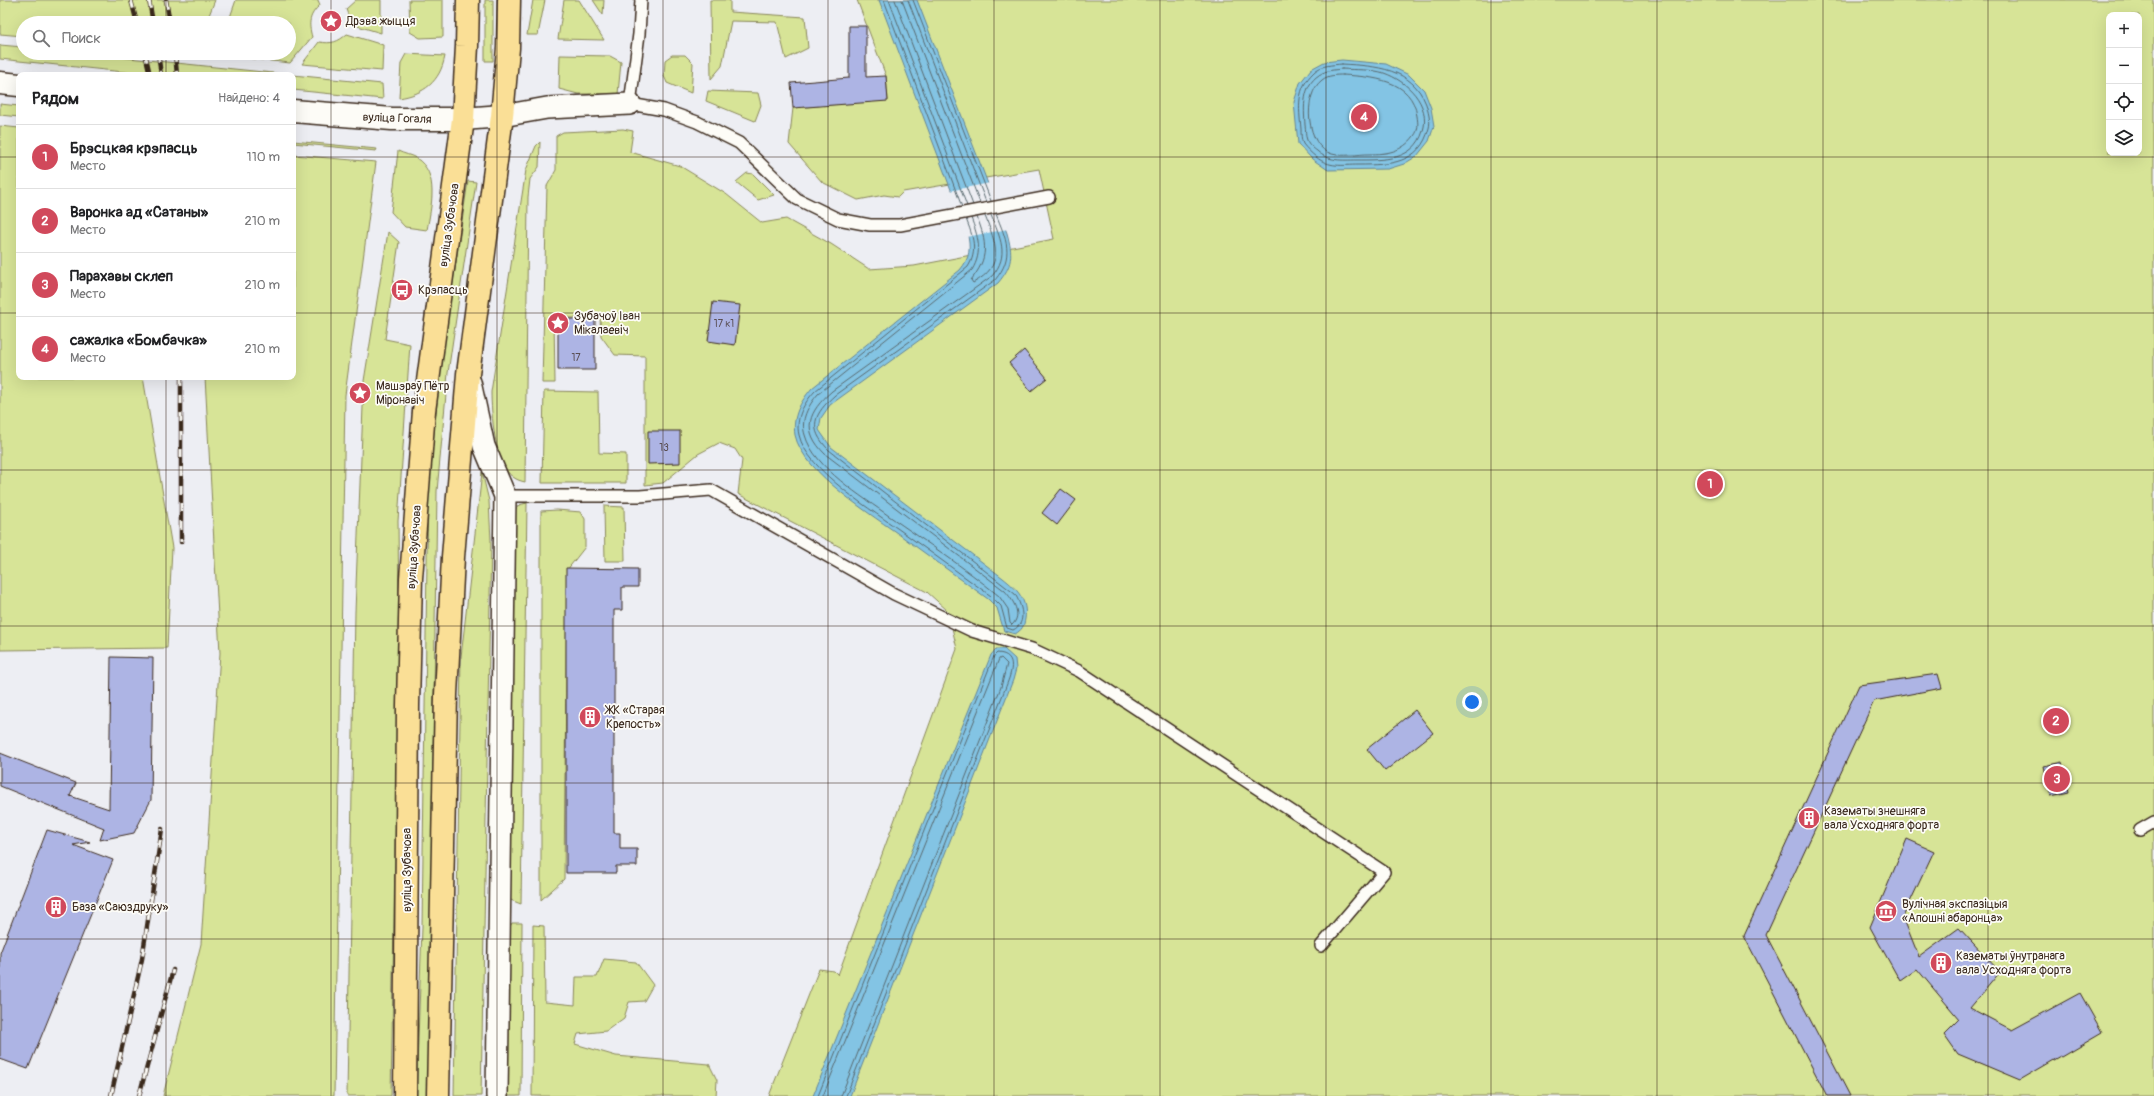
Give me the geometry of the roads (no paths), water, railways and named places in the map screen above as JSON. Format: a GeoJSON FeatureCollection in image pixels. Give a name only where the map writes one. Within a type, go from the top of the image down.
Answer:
{"type":"FeatureCollection","features":[{"type":"Feature","properties":{"kind":"highway","name":"вуліца Зубачова"},"geometry":{"type":"LineString","coordinates":[[405,1096],[408,706],[411,578],[424,411],[463,120],[468,0]]}},
{"type":"Feature","properties":{"kind":"highway"},"geometry":{"type":"LineString","coordinates":[[438,1096],[446,695],[453,557],[468,374],[502,116],[508,48],[509,0]]}},
{"type":"Feature","properties":{"kind":"main road"},"geometry":{"type":"LineString","coordinates":[[0,83],[16,85]]}},
{"type":"Feature","properties":{"kind":"main road","name":"вуліца Гогаля"},"geometry":{"type":"LineString","coordinates":[[296,110],[392,119],[463,120],[502,116]]}},
{"type":"Feature","properties":{"kind":"street"},"geometry":{"type":"LineString","coordinates":[[502,116],[547,108],[630,104]]}},
{"type":"Feature","properties":{"kind":"street"},"geometry":{"type":"LineString","coordinates":[[468,374],[484,446],[505,496],[497,1096]]}},
{"type":"Feature","properties":{"kind":"lane"},"geometry":{"type":"LineString","coordinates":[[641,0],[639,34],[630,104],[664,110],[697,122],[739,143],[797,199],[838,219],[870,225],[900,225],[1049,197]]}},
{"type":"Feature","properties":{"kind":"lane"},"geometry":{"type":"LineString","coordinates":[[505,496],[640,496],[711,490],[894,594],[972,631],[1032,649],[1080,671],[1384,872],[1321,946]]}},
{"type":"Feature","properties":{"kind":"lane"},"geometry":{"type":"LineString","coordinates":[[2140,830],[2154,822]]}},
{"type":"Feature","properties":{"kind":"water"},"geometry":{"type":"Polygon","coordinates":[[[879,0],[917,0],[1007,233],[1011,254],[1007,271],[998,283],[830,405],[821,418],[819,430],[831,447],[1013,586],[1025,606],[1025,619],[1023,626],[1015,634],[1004,631],[997,608],[988,599],[858,506],[825,478],[811,464],[801,449],[795,435],[794,428],[798,410],[812,388],[960,270],[968,257],[969,252],[967,232],[879,0]]]}},
{"type":"Feature","properties":{"kind":"water"},"geometry":{"type":"Polygon","coordinates":[[[1342,60],[1386,64],[1409,75],[1424,90],[1431,108],[1434,126],[1429,141],[1417,156],[1404,164],[1388,169],[1328,170],[1312,159],[1298,144],[1294,102],[1300,83],[1311,69],[1324,62],[1342,60]]]}},
{"type":"Feature","properties":{"kind":"water"},"geometry":{"type":"Polygon","coordinates":[[[996,649],[1004,649],[1015,659],[1016,669],[1013,680],[850,1096],[813,1096],[991,655],[996,649]]]}},
{"type":"Feature","properties":{"kind":"railway"},"geometry":{"type":"LineString","coordinates":[[131,0],[135,16]]}},
{"type":"Feature","properties":{"kind":"railway"},"geometry":{"type":"LineString","coordinates":[[149,0],[152,16]]}},
{"type":"Feature","properties":{"kind":"railway"},"geometry":{"type":"LineString","coordinates":[[166,0],[169,16]]}},
{"type":"Feature","properties":{"kind":"railway"},"geometry":{"type":"LineString","coordinates":[[147,60],[149,72]]}},
{"type":"Feature","properties":{"kind":"railway"},"geometry":{"type":"LineString","coordinates":[[159,60],[161,72]]}},
{"type":"Feature","properties":{"kind":"railway"},"geometry":{"type":"LineString","coordinates":[[176,60],[177,72]]}},
{"type":"Feature","properties":{"kind":"railway"},"geometry":{"type":"LineString","coordinates":[[181,380],[181,542]]}},
{"type":"Feature","properties":{"kind":"railway"},"geometry":{"type":"LineString","coordinates":[[111,1096],[142,959],[162,829]]}},
{"type":"Feature","properties":{"kind":"railway"},"geometry":{"type":"LineString","coordinates":[[139,1096],[173,970]]}},
{"type":"Feature","properties":{"kind":"place","name":"Дрэва жыцця"},"geometry":{"type":"Point","coordinates":[331,21]}},
{"type":"Feature","properties":{"kind":"place","name":"сажалка «Бомбачка»"},"geometry":{"type":"Point","coordinates":[1364,117]}},
{"type":"Feature","properties":{"kind":"place","name":"Крэпасць"},"geometry":{"type":"Point","coordinates":[402,290]}},
{"type":"Feature","properties":{"kind":"place","name":"Зубачоў Іван Мікалаевіч"},"geometry":{"type":"Point","coordinates":[558,323]}},
{"type":"Feature","properties":{"kind":"place","name":"Машэраў Пётр Міронавіч"},"geometry":{"type":"Point","coordinates":[360,393]}},
{"type":"Feature","properties":{"kind":"place","name":"Брэсцкая крэпасць"},"geometry":{"type":"Point","coordinates":[1710,484]}},
{"type":"Feature","properties":{"kind":"place","name":"ЖК «Старая Крепость»"},"geometry":{"type":"Point","coordinates":[590,717]}},
{"type":"Feature","properties":{"kind":"place","name":"Варонка ад «Сатаны»"},"geometry":{"type":"Point","coordinates":[2056,721]}},
{"type":"Feature","properties":{"kind":"place","name":"Парахавы склеп"},"geometry":{"type":"Point","coordinates":[2057,779]}},
{"type":"Feature","properties":{"kind":"place","name":"Казематы знешняга вала Усходняга форта"},"geometry":{"type":"Point","coordinates":[1809,818]}},
{"type":"Feature","properties":{"kind":"place","name":"База «Саюздруку»"},"geometry":{"type":"Point","coordinates":[56,907]}},
{"type":"Feature","properties":{"kind":"place","name":"Вулічная экспазіцыя «Апошні абаронца»"},"geometry":{"type":"Point","coordinates":[1886,911]}},
{"type":"Feature","properties":{"kind":"place","name":"Казематы ўнутранага вала Усходняга форта"},"geometry":{"type":"Point","coordinates":[1941,963]}}]}
